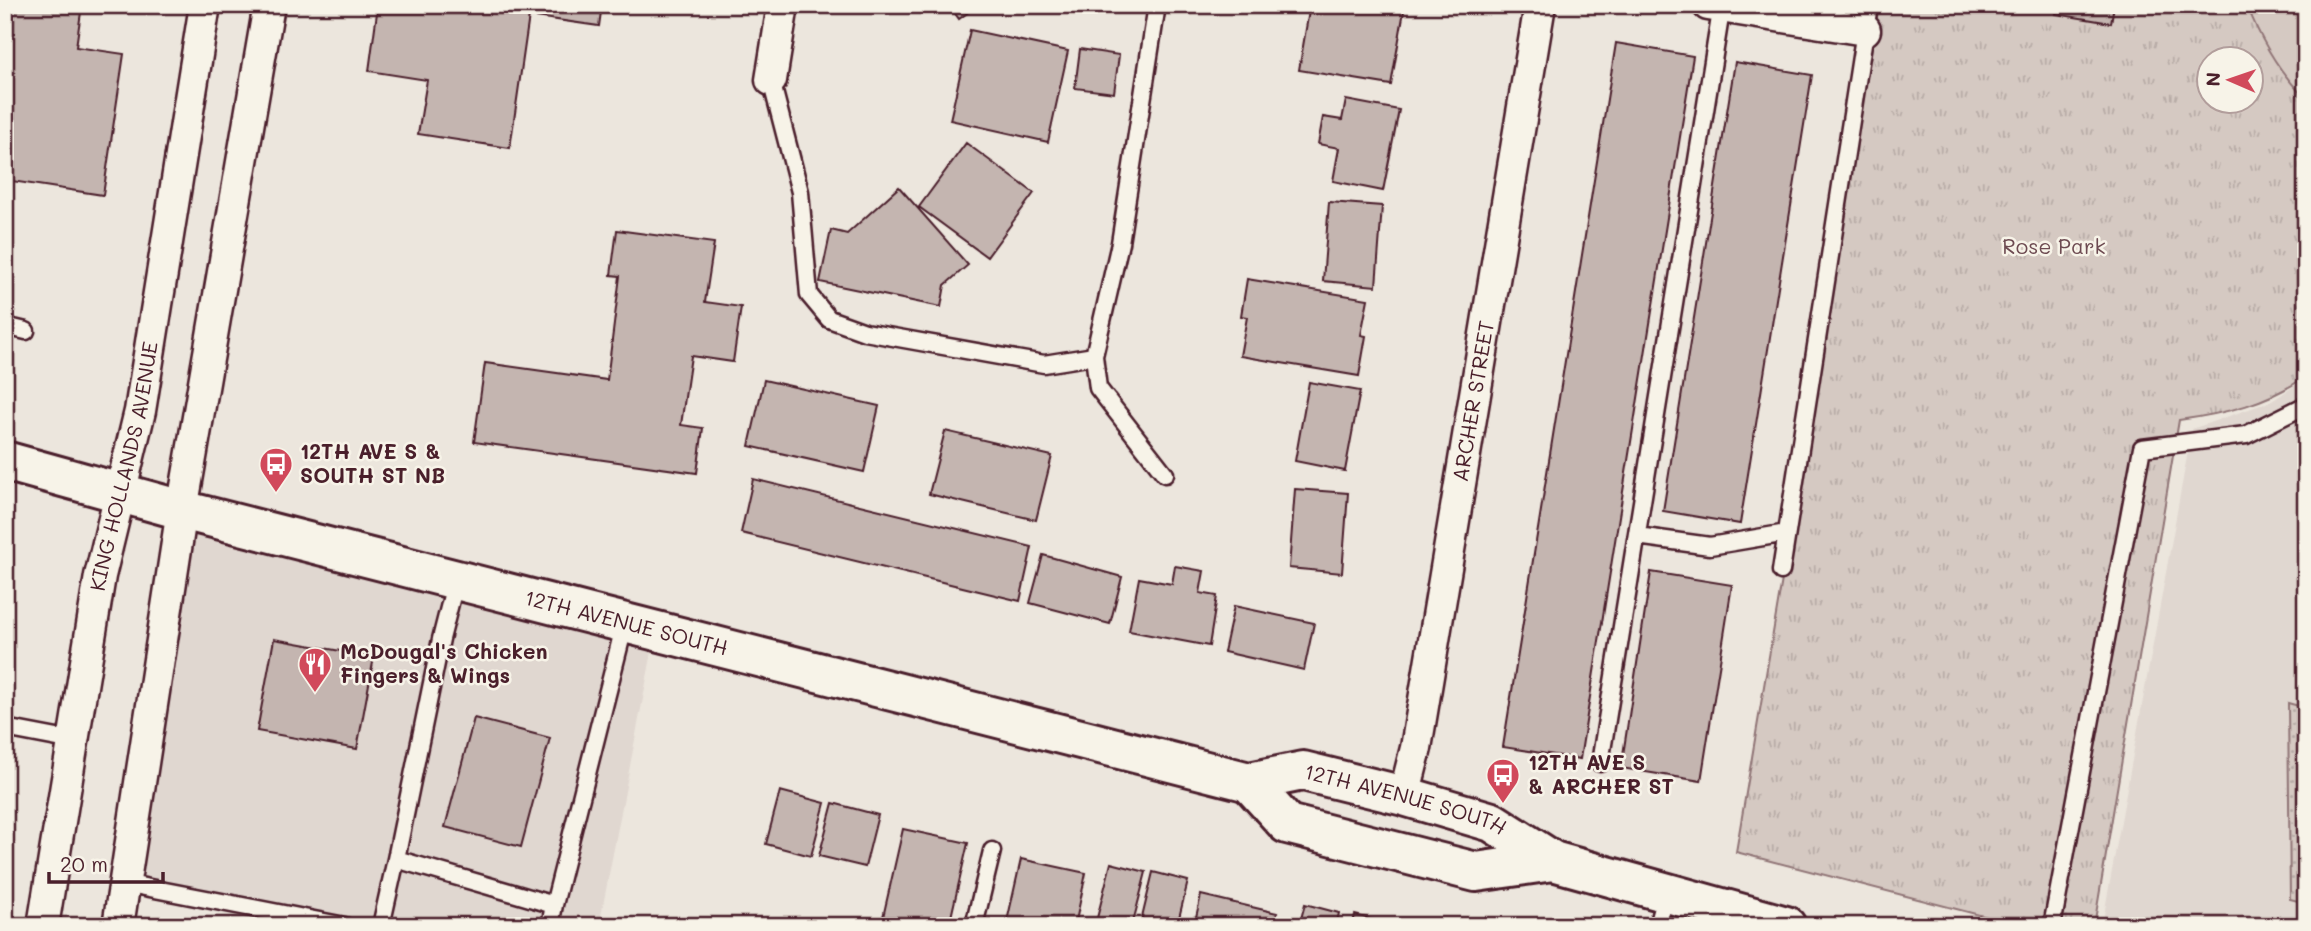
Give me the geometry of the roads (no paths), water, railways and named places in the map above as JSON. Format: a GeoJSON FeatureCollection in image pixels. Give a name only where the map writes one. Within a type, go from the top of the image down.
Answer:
{"type":"FeatureCollection","features":[{"type":"Feature","properties":{"kind":"main road","name":"12TH AVENUE SOUTH"},"geometry":{"type":"LineString","coordinates":[[5,461],[182,510],[1248,782],[1303,771],[1404,796],[1493,822],[1553,861],[1662,909],[1786,926]]}},
{"type":"Feature","properties":{"kind":"main road","name":"12TH AVENUE SOUTH"},"geometry":{"type":"LineString","coordinates":[[1248,782],[1287,824],[1476,872],[1553,861]]}},
{"type":"Feature","properties":{"kind":"street","name":"KING HOLLANDS AVENUE"},"geometry":{"type":"LineString","coordinates":[[43,926],[100,576],[140,411],[205,5]]}},
{"type":"Feature","properties":{"kind":"street"},"geometry":{"type":"LineString","coordinates":[[118,926],[182,510],[268,5]]}},
{"type":"Feature","properties":{"kind":"street"},"geometry":{"type":"LineString","coordinates":[[771,80],[783,5]]}},
{"type":"Feature","properties":{"kind":"street","name":"ARCHER STREET"},"geometry":{"type":"LineString","coordinates":[[1404,796],[1416,748],[1540,5]]}},
{"type":"Feature","properties":{"kind":"street"},"geometry":{"type":"LineString","coordinates":[[1717,6],[1867,17]]}},
{"type":"Feature","properties":{"kind":"lane"},"geometry":{"type":"LineString","coordinates":[[1157,5],[1120,243],[1094,356],[1098,387],[1165,474]]}},
{"type":"Feature","properties":{"kind":"lane"},"geometry":{"type":"LineString","coordinates":[[1601,763],[1717,6]]}},
{"type":"Feature","properties":{"kind":"lane"},"geometry":{"type":"LineString","coordinates":[[1781,572],[1867,17]]}},
{"type":"Feature","properties":{"kind":"lane"},"geometry":{"type":"LineString","coordinates":[[771,80],[800,192],[809,295],[829,319],[865,332],[1044,364],[1094,356]]}},
{"type":"Feature","properties":{"kind":"lane"},"geometry":{"type":"LineString","coordinates":[[5,326],[26,331]]}},
{"type":"Feature","properties":{"kind":"lane"},"geometry":{"type":"LineString","coordinates":[[2052,926],[2142,448],[2246,435],[2306,405]]}},
{"type":"Feature","properties":{"kind":"lane"},"geometry":{"type":"LineString","coordinates":[[1637,536],[1710,547],[1787,533]]}},
{"type":"Feature","properties":{"kind":"lane"},"geometry":{"type":"LineString","coordinates":[[381,926],[438,652],[456,580]]}},
{"type":"Feature","properties":{"kind":"lane"},"geometry":{"type":"LineString","coordinates":[[550,926],[625,623]]}},
{"type":"Feature","properties":{"kind":"lane"},"geometry":{"type":"LineString","coordinates":[[5,728],[73,741]]}},
{"type":"Feature","properties":{"kind":"lane"},"geometry":{"type":"LineString","coordinates":[[974,926],[992,851]]}},
{"type":"Feature","properties":{"kind":"lane"},"geometry":{"type":"LineString","coordinates":[[396,859],[554,905]]}},
{"type":"Feature","properties":{"kind":"lane"},"geometry":{"type":"LineString","coordinates":[[124,883],[345,926]]}},
{"type":"Feature","properties":{"kind":"place","name":"12TH AVE S & SOUTH ST NB"},"geometry":{"type":"Point","coordinates":[276,494]}},
{"type":"Feature","properties":{"kind":"place","name":"McDougal's Chicken Fingers & Wings"},"geometry":{"type":"Point","coordinates":[315,694]}},
{"type":"Feature","properties":{"kind":"place","name":"12TH AVE S & ARCHER ST"},"geometry":{"type":"Point","coordinates":[1503,805]}},
{"type":"Feature","properties":{"kind":"park label","name":"Rose Park"},"geometry":{"type":"Point","coordinates":[2054,247]}}]}
